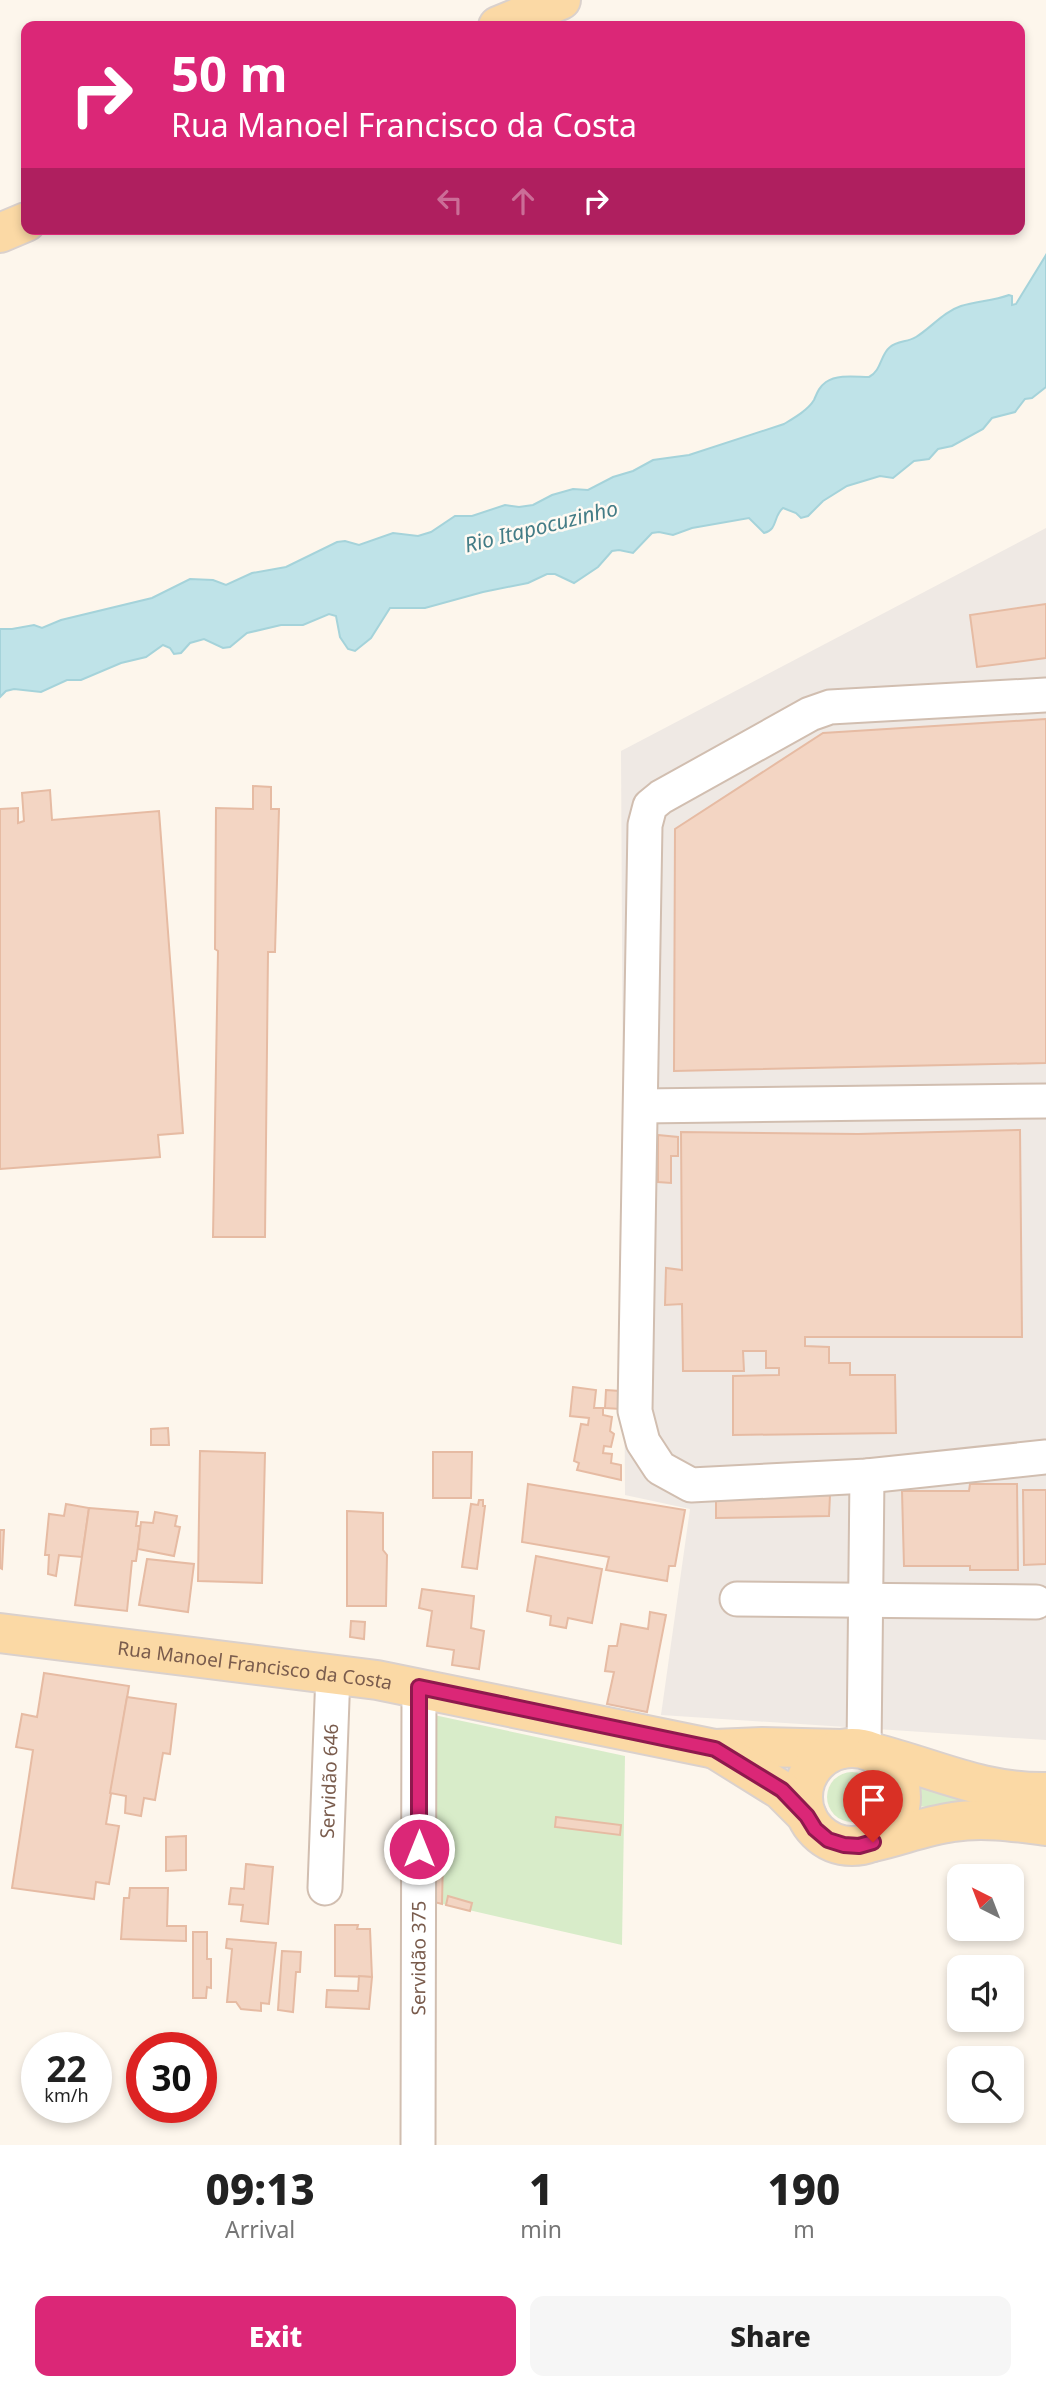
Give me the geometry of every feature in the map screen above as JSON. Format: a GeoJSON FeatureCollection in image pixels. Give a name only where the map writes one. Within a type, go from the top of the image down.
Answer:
{"type":"FeatureCollection","features":[{"type":"Feature","properties":{"kind":"main road"},"geometry":{"type":"LineString","coordinates":[[510,21],[561,0]]}},
{"type":"Feature","properties":{"kind":"main road"},"geometry":{"type":"LineString","coordinates":[[0,233],[21,224]]}},
{"type":"Feature","properties":{"kind":"main road","name":"Rua Manoel Francisco da Costa"},"geometry":{"type":"LineString","coordinates":[[0,1633],[333,1673],[419,1687],[715,1749],[762,1747],[860,1751],[910,1762],[953,1778],[995,1789],[1018,1793],[1046,1792]]}},
{"type":"Feature","properties":{"kind":"main road","name":"Rua Manoel Francisco da Costa"},"geometry":{"type":"LineString","coordinates":[[715,1749],[782,1790],[807,1816]]}},
{"type":"Feature","properties":{"kind":"main road"},"geometry":{"type":"LineString","coordinates":[[873,1842],[890,1828],[900,1804],[900,1789],[895,1774],[886,1762],[860,1751],[826,1755],[814,1766],[805,1782],[803,1798],[807,1816],[815,1829],[828,1840],[859,1846],[956,1821],[1046,1826]]}},
{"type":"Feature","properties":{"kind":"street"},"geometry":{"type":"LineString","coordinates":[[1046,695],[830,707],[810,714],[661,797],[650,806],[645,825],[635,1411],[643,1442],[660,1468],[691,1485],[867,1476],[1046,1457]]}},
{"type":"Feature","properties":{"kind":"street"},"geometry":{"type":"LineString","coordinates":[[641,1106],[1046,1101]]}},
{"type":"Feature","properties":{"kind":"street"},"geometry":{"type":"LineString","coordinates":[[860,1751],[866,1601],[867,1476]]}},
{"type":"Feature","properties":{"kind":"street"},"geometry":{"type":"LineString","coordinates":[[737,1599],[1036,1602]]}},
{"type":"Feature","properties":{"kind":"street","name":"Servidão 646"},"geometry":{"type":"LineString","coordinates":[[325,1888],[333,1673]]}},
{"type":"Feature","properties":{"kind":"street","name":"Servidão 375"},"geometry":{"type":"LineString","coordinates":[[418,2145],[419,1687]]}},
{"type":"Feature","properties":{"kind":"shaded area"},"geometry":{"type":"Polygon","coordinates":[[[1046,528],[1046,1740],[661,1715],[690,1509],[625,1495],[621,751],[1046,528]]]}},
{"type":"Feature","properties":{"kind":"green space"},"geometry":{"type":"Polygon","coordinates":[[[434,1715],[625,1756],[622,1945],[434,1902],[434,1715]]]}},
{"type":"Feature","properties":{"kind":"green space"},"geometry":{"type":"Polygon","coordinates":[[[842,1773],[862,1773],[876,1787],[876,1807],[862,1821],[842,1821],[828,1807],[828,1787],[842,1773]]]}},
{"type":"Feature","properties":{"kind":"green space"},"geometry":{"type":"Polygon","coordinates":[[[921,1784],[1006,1805],[941,1809],[918,1806],[921,1784]]]}},
{"type":"Feature","properties":{"kind":"water","name":"Rio Itapocuzinho"},"geometry":{"type":"Polygon","coordinates":[[[1046,255],[1046,387],[1032,398],[1025,399],[1015,412],[992,418],[983,429],[952,446],[938,449],[929,459],[914,461],[893,478],[880,476],[847,486],[823,501],[808,516],[801,518],[783,508],[774,526],[764,533],[749,518],[692,528],[673,535],[652,533],[633,553],[612,551],[598,567],[574,583],[555,574],[547,574],[528,583],[425,608],[390,608],[371,638],[355,651],[348,649],[340,637],[336,616],[329,614],[303,625],[281,625],[247,633],[230,647],[223,648],[204,639],[190,643],[181,653],[174,654],[170,648],[163,645],[146,657],[121,663],[81,680],[67,680],[41,692],[14,689],[6,691],[0,697],[0,629],[34,625],[42,628],[61,620],[152,598],[190,579],[213,580],[226,585],[252,573],[286,567],[337,542],[359,545],[393,533],[418,536],[431,532],[455,516],[472,516],[505,505],[533,505],[552,495],[573,489],[588,490],[653,460],[689,455],[784,424],[808,407],[826,382],[841,377],[869,377],[890,347],[916,337],[955,309],[1009,295],[1012,296],[1012,305],[1016,304],[1046,255]]]}},
{"type":"Feature","properties":{"kind":"building"},"geometry":{"type":"Polygon","coordinates":[[[1046,604],[1046,658],[977,667],[970,615],[1046,604]]]}},
{"type":"Feature","properties":{"kind":"building"},"geometry":{"type":"Polygon","coordinates":[[[1046,719],[1046,1063],[674,1071],[675,829],[823,733],[1046,719]]]}},
{"type":"Feature","properties":{"kind":"building"},"geometry":{"type":"Polygon","coordinates":[[[253,786],[271,787],[271,809],[279,809],[275,952],[268,952],[265,1237],[213,1237],[218,951],[215,949],[216,808],[253,809],[253,786]]]}},
{"type":"Feature","properties":{"kind":"building"},"geometry":{"type":"Polygon","coordinates":[[[50,790],[52,820],[159,811],[183,1133],[158,1135],[160,1157],[0,1169],[0,809],[18,808],[18,823],[24,821],[22,793],[50,790]]]}},
{"type":"Feature","properties":{"kind":"building"},"geometry":{"type":"Polygon","coordinates":[[[1020,1130],[1022,1337],[805,1337],[805,1346],[829,1347],[829,1363],[850,1363],[850,1375],[895,1375],[896,1433],[733,1435],[733,1376],[779,1375],[779,1368],[766,1368],[766,1351],[743,1351],[744,1371],[683,1371],[682,1304],[665,1305],[666,1268],[682,1270],[681,1132],[858,1134],[1020,1130]]]}},
{"type":"Feature","properties":{"kind":"building"},"geometry":{"type":"Polygon","coordinates":[[[658,1135],[678,1137],[678,1156],[671,1156],[671,1183],[658,1182],[658,1135]]]}},
{"type":"Feature","properties":{"kind":"building"},"geometry":{"type":"Polygon","coordinates":[[[573,1387],[596,1390],[594,1408],[603,1408],[603,1415],[612,1417],[610,1431],[614,1434],[611,1447],[604,1446],[603,1453],[612,1454],[611,1463],[621,1465],[621,1480],[577,1470],[579,1463],[574,1461],[581,1424],[588,1425],[589,1418],[570,1416],[573,1387]]]}},
{"type":"Feature","properties":{"kind":"building"},"geometry":{"type":"Polygon","coordinates":[[[606,1390],[620,1391],[620,1409],[605,1408],[606,1390]]]}},
{"type":"Feature","properties":{"kind":"building"},"geometry":{"type":"Polygon","coordinates":[[[168,1428],[169,1445],[151,1445],[151,1429],[168,1428]]]}},
{"type":"Feature","properties":{"kind":"building"},"geometry":{"type":"Polygon","coordinates":[[[200,1451],[265,1453],[262,1583],[198,1581],[200,1451]]]}},
{"type":"Feature","properties":{"kind":"building"},"geometry":{"type":"Polygon","coordinates":[[[433,1452],[472,1452],[471,1498],[433,1498],[433,1452]]]}},
{"type":"Feature","properties":{"kind":"building"},"geometry":{"type":"Polygon","coordinates":[[[528,1484],[685,1510],[675,1566],[669,1566],[667,1581],[606,1570],[609,1557],[522,1542],[528,1484]]]}},
{"type":"Feature","properties":{"kind":"building"},"geometry":{"type":"Polygon","coordinates":[[[970,1484],[1017,1484],[1018,1570],[970,1570],[970,1566],[904,1566],[902,1491],[969,1491],[970,1484]]]}},
{"type":"Feature","properties":{"kind":"building"},"geometry":{"type":"Polygon","coordinates":[[[1023,1490],[1046,1490],[1046,1564],[1024,1565],[1023,1490]]]}},
{"type":"Feature","properties":{"kind":"building"},"geometry":{"type":"Polygon","coordinates":[[[830,1495],[829,1516],[716,1518],[716,1496],[830,1495]]]}},
{"type":"Feature","properties":{"kind":"building"},"geometry":{"type":"Polygon","coordinates":[[[479,1500],[483,1500],[485,1506],[477,1569],[462,1567],[471,1504],[478,1505],[479,1500]]]}},
{"type":"Feature","properties":{"kind":"building"},"geometry":{"type":"Polygon","coordinates":[[[66,1504],[89,1508],[82,1557],[59,1555],[56,1576],[48,1574],[49,1555],[45,1555],[49,1514],[64,1516],[66,1504]]]}},
{"type":"Feature","properties":{"kind":"building"},"geometry":{"type":"Polygon","coordinates":[[[89,1508],[138,1512],[136,1526],[141,1526],[136,1561],[132,1561],[127,1611],[75,1605],[89,1508]]]}},
{"type":"Feature","properties":{"kind":"building"},"geometry":{"type":"Polygon","coordinates":[[[347,1511],[383,1513],[383,1550],[387,1555],[386,1606],[347,1606],[347,1511]]]}},
{"type":"Feature","properties":{"kind":"building"},"geometry":{"type":"Polygon","coordinates":[[[155,1512],[177,1516],[175,1526],[180,1527],[174,1556],[138,1549],[141,1522],[153,1523],[155,1512]]]}},
{"type":"Feature","properties":{"kind":"building"},"geometry":{"type":"Polygon","coordinates":[[[0,1530],[4,1530],[2,1569],[0,1568],[0,1530]]]}},
{"type":"Feature","properties":{"kind":"building"},"geometry":{"type":"Polygon","coordinates":[[[536,1556],[602,1569],[592,1623],[568,1618],[566,1628],[550,1625],[551,1616],[527,1611],[536,1556]]]}},
{"type":"Feature","properties":{"kind":"building"},"geometry":{"type":"Polygon","coordinates":[[[147,1559],[194,1564],[188,1612],[139,1605],[147,1559]]]}},
{"type":"Feature","properties":{"kind":"building"},"geometry":{"type":"Polygon","coordinates":[[[422,1589],[474,1596],[471,1628],[484,1631],[479,1669],[452,1665],[454,1650],[427,1646],[432,1611],[419,1608],[422,1589]]]}},
{"type":"Feature","properties":{"kind":"building"},"geometry":{"type":"Polygon","coordinates":[[[650,1612],[666,1615],[647,1712],[607,1704],[614,1672],[605,1671],[609,1646],[617,1646],[621,1624],[648,1629],[650,1612]]]}},
{"type":"Feature","properties":{"kind":"building"},"geometry":{"type":"Polygon","coordinates":[[[351,1621],[365,1622],[364,1639],[350,1637],[351,1621]]]}},
{"type":"Feature","properties":{"kind":"building"},"geometry":{"type":"Polygon","coordinates":[[[44,1673],[129,1686],[106,1824],[119,1826],[109,1884],[96,1882],[94,1899],[12,1888],[33,1750],[16,1747],[22,1714],[37,1717],[44,1673]]]}},
{"type":"Feature","properties":{"kind":"building"},"geometry":{"type":"Polygon","coordinates":[[[127,1697],[176,1704],[170,1754],[163,1753],[155,1800],[144,1798],[141,1816],[125,1813],[126,1796],[110,1793],[127,1697]]]}},
{"type":"Feature","properties":{"kind":"building"},"geometry":{"type":"Polygon","coordinates":[[[556,1817],[621,1825],[620,1835],[555,1827],[556,1817]]]}},
{"type":"Feature","properties":{"kind":"building"},"geometry":{"type":"Polygon","coordinates":[[[186,1836],[186,1870],[166,1871],[166,1837],[186,1836]]]}},
{"type":"Feature","properties":{"kind":"building"},"geometry":{"type":"Polygon","coordinates":[[[433,1858],[443,1858],[442,1904],[434,1902],[433,1858]]]}},
{"type":"Feature","properties":{"kind":"building"},"geometry":{"type":"Polygon","coordinates":[[[246,1864],[273,1867],[268,1924],[241,1921],[243,1905],[229,1904],[231,1888],[244,1889],[246,1864]]]}},
{"type":"Feature","properties":{"kind":"building"},"geometry":{"type":"Polygon","coordinates":[[[130,1888],[168,1888],[167,1926],[186,1926],[186,1941],[121,1939],[124,1898],[129,1898],[130,1888]]]}},
{"type":"Feature","properties":{"kind":"building"},"geometry":{"type":"Polygon","coordinates":[[[448,1896],[472,1903],[470,1911],[446,1905],[448,1896]]]}},
{"type":"Feature","properties":{"kind":"building"},"geometry":{"type":"Polygon","coordinates":[[[335,1925],[358,1925],[357,1929],[370,1929],[372,1977],[335,1976],[335,1925]]]}},
{"type":"Feature","properties":{"kind":"building"},"geometry":{"type":"Polygon","coordinates":[[[193,1932],[207,1932],[211,1988],[207,1987],[206,1998],[193,1998],[193,1932]]]}},
{"type":"Feature","properties":{"kind":"building"},"geometry":{"type":"Polygon","coordinates":[[[227,1939],[276,1943],[269,2004],[261,2003],[261,2011],[241,2009],[236,2002],[227,2002],[232,1949],[226,1948],[227,1939]]]}},
{"type":"Feature","properties":{"kind":"building"},"geometry":{"type":"Polygon","coordinates":[[[282,1951],[301,1952],[300,1972],[296,1972],[293,2012],[278,2010],[282,1951]]]}},
{"type":"Feature","properties":{"kind":"building"},"geometry":{"type":"Polygon","coordinates":[[[359,1976],[372,1977],[369,2009],[326,2007],[327,1990],[358,1991],[359,1976]]]}},
{"type":"Feature","properties":{"kind":"route"},"geometry":{"type":"LineString","coordinates":[[419,1849],[419,1687],[715,1749],[782,1790],[807,1816],[815,1829],[828,1840],[859,1846],[873,1842]]}}]}
